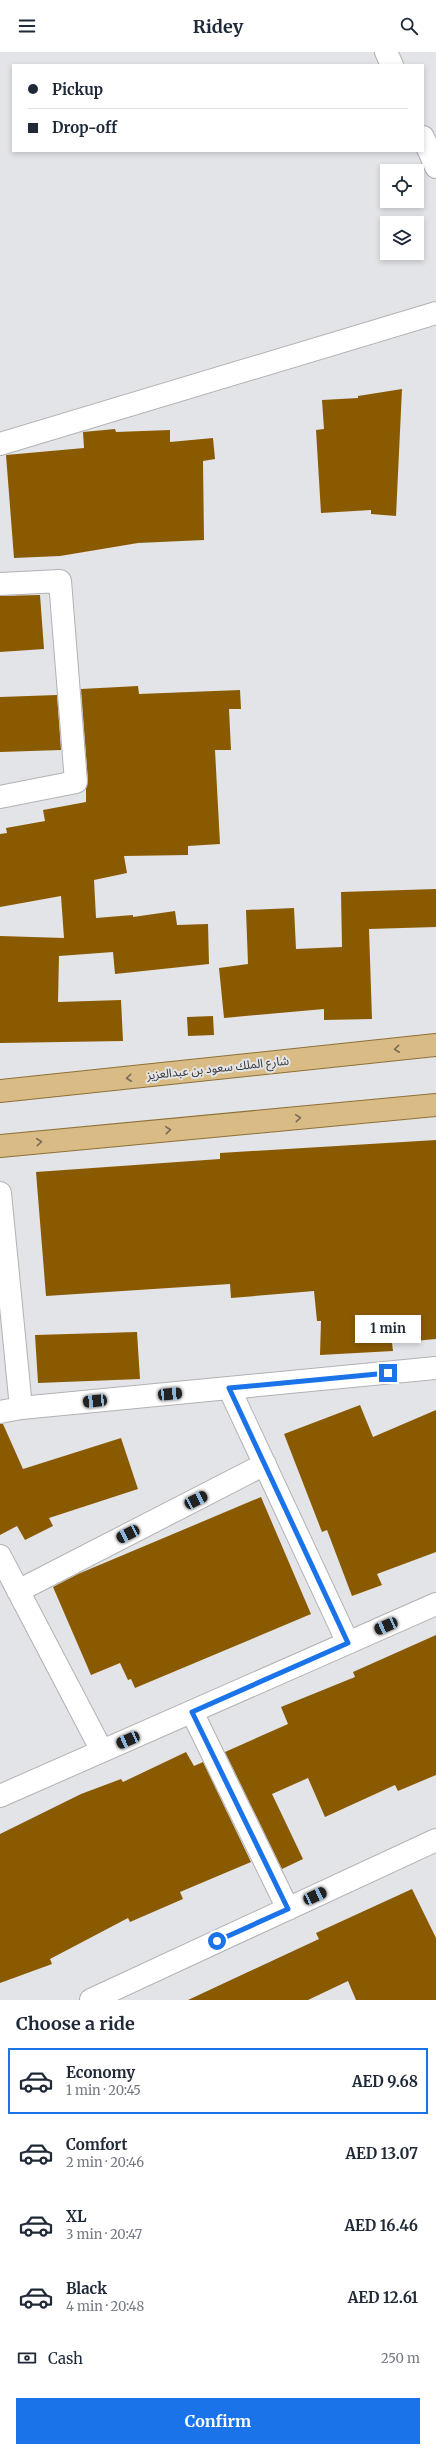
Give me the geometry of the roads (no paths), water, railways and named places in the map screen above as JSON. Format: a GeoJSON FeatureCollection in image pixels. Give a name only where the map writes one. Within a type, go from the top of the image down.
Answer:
{"type":"FeatureCollection","features":[{"type":"Feature","properties":{"kind":"main road","name":"شارع الملك سعود بن عبدالعزيز"},"geometry":{"type":"LineString","coordinates":[[0,1092],[436,1045]]}},
{"type":"Feature","properties":{"kind":"main road"},"geometry":{"type":"LineString","coordinates":[[0,1146],[436,1105]]}},
{"type":"Feature","properties":{"kind":"street"},"geometry":{"type":"LineString","coordinates":[[386,52],[392,64]]}},
{"type":"Feature","properties":{"kind":"street"},"geometry":{"type":"LineString","coordinates":[[424,139],[436,167]]}},
{"type":"Feature","properties":{"kind":"street"},"geometry":{"type":"LineString","coordinates":[[0,444],[436,313]]}},
{"type":"Feature","properties":{"kind":"street"},"geometry":{"type":"LineString","coordinates":[[0,584],[60,581],[76,782],[0,797]]}},
{"type":"Feature","properties":{"kind":"street"},"geometry":{"type":"LineString","coordinates":[[0,1193],[10,1410],[436,1368]]}},
{"type":"Feature","properties":{"kind":"street"},"geometry":{"type":"LineString","coordinates":[[229,1388],[348,1643]]}},
{"type":"Feature","properties":{"kind":"street"},"geometry":{"type":"LineString","coordinates":[[18,1591],[265,1464]]}},
{"type":"Feature","properties":{"kind":"street"},"geometry":{"type":"LineString","coordinates":[[0,1556],[102,1751]]}},
{"type":"Feature","properties":{"kind":"street"},"geometry":{"type":"LineString","coordinates":[[0,1796],[436,1604]]}},
{"type":"Feature","properties":{"kind":"street"},"geometry":{"type":"LineString","coordinates":[[192,1712],[288,1909]]}},
{"type":"Feature","properties":{"kind":"street"},"geometry":{"type":"LineString","coordinates":[[91,2000],[436,1840]]}}]}
